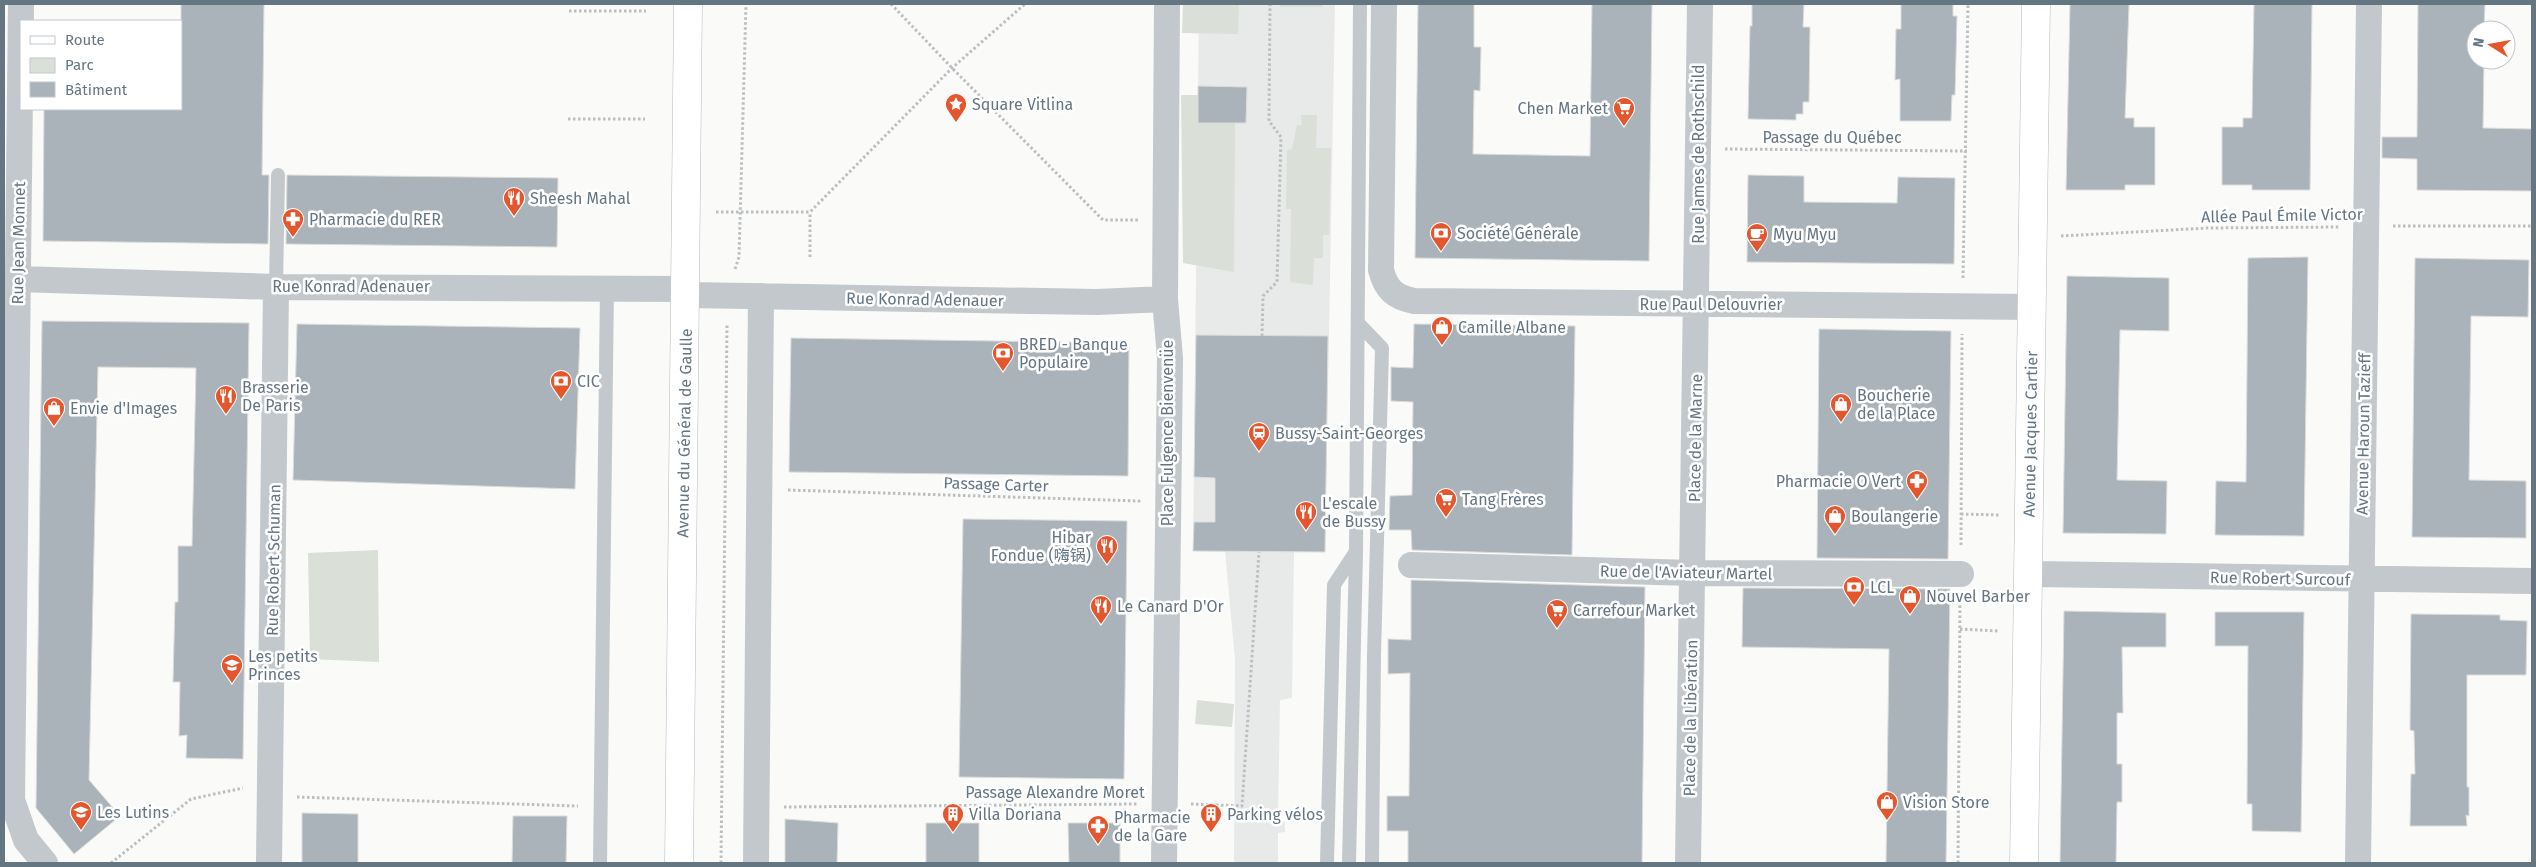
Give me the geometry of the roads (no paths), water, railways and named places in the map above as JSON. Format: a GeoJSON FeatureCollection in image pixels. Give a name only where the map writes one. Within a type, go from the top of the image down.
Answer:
{"type":"FeatureCollection","features":[{"type":"Feature","properties":{"kind":"street","name":"Rue Jean Monnet"},"geometry":{"type":"LineString","coordinates":[[21,4],[21,20]]}},
{"type":"Feature","properties":{"kind":"street","name":"Avenue du Général de Gaulle"},"geometry":{"type":"LineString","coordinates":[[680,863],[688,4]]}},
{"type":"Feature","properties":{"kind":"street","name":"Place Fulgence Bienvenüe"},"geometry":{"type":"LineString","coordinates":[[1164,863],[1170,358],[1165,299],[1166,4]]}},
{"type":"Feature","properties":{"kind":"street","name":"Rue Paul Delouvrier"},"geometry":{"type":"LineString","coordinates":[[1384,4],[1381,270],[1384,283],[1392,292],[1402,298],[1414,301],[2032,307]]}},
{"type":"Feature","properties":{"kind":"street","name":"Rue James de Rothschild"},"geometry":{"type":"LineString","coordinates":[[1697,304],[1697,149],[1700,4]]}},
{"type":"Feature","properties":{"kind":"street","name":"Avenue Jacques Cartier"},"geometry":{"type":"LineString","coordinates":[[2024,863],[2036,4]]}},
{"type":"Feature","properties":{"kind":"street","name":"Avenue Haroun Tazieff"},"geometry":{"type":"LineString","coordinates":[[2358,863],[2369,4]]}},
{"type":"Feature","properties":{"kind":"street","name":"Rue Jean Monnet"},"geometry":{"type":"LineString","coordinates":[[20,96],[12,800],[26,840],[45,863]]}},
{"type":"Feature","properties":{"kind":"street","name":"Rue Konrad Adenauer"},"geometry":{"type":"LineString","coordinates":[[18,279],[276,287],[607,287],[728,296],[1097,302],[1165,299]]}},
{"type":"Feature","properties":{"kind":"street","name":"Rue Robert Schuman"},"geometry":{"type":"LineString","coordinates":[[269,863],[281,792],[276,287]]}},
{"type":"Feature","properties":{"kind":"street"},"geometry":{"type":"LineString","coordinates":[[756,863],[761,296]]}},
{"type":"Feature","properties":{"kind":"street","name":"Place de la Marne"},"geometry":{"type":"LineString","coordinates":[[1693,573],[1697,304]]}},
{"type":"Feature","properties":{"kind":"street","name":"Rue de l'Aviateur Martel"},"geometry":{"type":"LineString","coordinates":[[1411,565],[1693,573],[1960,574]]}},
{"type":"Feature","properties":{"kind":"street","name":"Place de la Libération"},"geometry":{"type":"LineString","coordinates":[[1688,863],[1693,573]]}},
{"type":"Feature","properties":{"kind":"street","name":"Rue Robert Surcouf"},"geometry":{"type":"LineString","coordinates":[[2028,574],[2532,581]]}},
{"type":"Feature","properties":{"kind":"lane"},"geometry":{"type":"LineString","coordinates":[[1350,863],[1356,552],[1360,4]]}},
{"type":"Feature","properties":{"kind":"lane"},"geometry":{"type":"LineString","coordinates":[[276,287],[278,175]]}},
{"type":"Feature","properties":{"kind":"lane"},"geometry":{"type":"LineString","coordinates":[[600,863],[607,287]]}},
{"type":"Feature","properties":{"kind":"lane"},"geometry":{"type":"LineString","coordinates":[[1358,323],[1382,348],[1374,655],[1372,863]]}},
{"type":"Feature","properties":{"kind":"lane"},"geometry":{"type":"LineString","coordinates":[[1327,863],[1334,585],[1356,552]]}},
{"type":"Feature","properties":{"kind":"place","name":"Square Vitlina"},"geometry":{"type":"Point","coordinates":[956,123]}},
{"type":"Feature","properties":{"kind":"place","name":"Chen Market"},"geometry":{"type":"Point","coordinates":[1624,127]}},
{"type":"Feature","properties":{"kind":"place","name":"Sheesh Mahal"},"geometry":{"type":"Point","coordinates":[514,217]}},
{"type":"Feature","properties":{"kind":"place","name":"Pharmacie du RER"},"geometry":{"type":"Point","coordinates":[293,238]}},
{"type":"Feature","properties":{"kind":"place","name":"Société Générale"},"geometry":{"type":"Point","coordinates":[1441,252]}},
{"type":"Feature","properties":{"kind":"place","name":"Myu Myu"},"geometry":{"type":"Point","coordinates":[1757,253]}},
{"type":"Feature","properties":{"kind":"place","name":"Camille Albane"},"geometry":{"type":"Point","coordinates":[1442,346]}},
{"type":"Feature","properties":{"kind":"place","name":"BRED - Banque Populaire"},"geometry":{"type":"Point","coordinates":[1003,372]}},
{"type":"Feature","properties":{"kind":"place","name":"CIC"},"geometry":{"type":"Point","coordinates":[561,400]}},
{"type":"Feature","properties":{"kind":"place","name":"Brasserie De Paris"},"geometry":{"type":"Point","coordinates":[226,415]}},
{"type":"Feature","properties":{"kind":"place","name":"Boucherie de la Place"},"geometry":{"type":"Point","coordinates":[1841,423]}},
{"type":"Feature","properties":{"kind":"place","name":"Envie d'Images"},"geometry":{"type":"Point","coordinates":[54,427]}},
{"type":"Feature","properties":{"kind":"place","name":"Bussy-Saint-Georges"},"geometry":{"type":"Point","coordinates":[1259,452]}},
{"type":"Feature","properties":{"kind":"place","name":"Pharmacie O Vert"},"geometry":{"type":"Point","coordinates":[1917,500]}},
{"type":"Feature","properties":{"kind":"place","name":"Tang Frères"},"geometry":{"type":"Point","coordinates":[1446,518]}},
{"type":"Feature","properties":{"kind":"place","name":"L'escale de Bussy"},"geometry":{"type":"Point","coordinates":[1306,531]}},
{"type":"Feature","properties":{"kind":"place","name":"Boulangerie"},"geometry":{"type":"Point","coordinates":[1835,535]}},
{"type":"Feature","properties":{"kind":"place","name":"Hibar Fondue (嗨锅)"},"geometry":{"type":"Point","coordinates":[1107,565]}},
{"type":"Feature","properties":{"kind":"place","name":"LCL"},"geometry":{"type":"Point","coordinates":[1854,606]}},
{"type":"Feature","properties":{"kind":"place","name":"Nouvel Barber"},"geometry":{"type":"Point","coordinates":[1910,615]}},
{"type":"Feature","properties":{"kind":"place","name":"Le Canard D'Or"},"geometry":{"type":"Point","coordinates":[1101,625]}},
{"type":"Feature","properties":{"kind":"place","name":"Carrefour Market"},"geometry":{"type":"Point","coordinates":[1557,629]}},
{"type":"Feature","properties":{"kind":"place","name":"Les petits Princes"},"geometry":{"type":"Point","coordinates":[232,684]}},
{"type":"Feature","properties":{"kind":"place","name":"Vision Store"},"geometry":{"type":"Point","coordinates":[1887,821]}},
{"type":"Feature","properties":{"kind":"place","name":"Les Lutins"},"geometry":{"type":"Point","coordinates":[81,831]}},
{"type":"Feature","properties":{"kind":"place","name":"Villa Doriana"},"geometry":{"type":"Point","coordinates":[953,833]}},
{"type":"Feature","properties":{"kind":"place","name":"Parking vélos"},"geometry":{"type":"Point","coordinates":[1211,833]}},
{"type":"Feature","properties":{"kind":"place","name":"Pharmacie de la Gare"},"geometry":{"type":"Point","coordinates":[1098,845]}}]}
